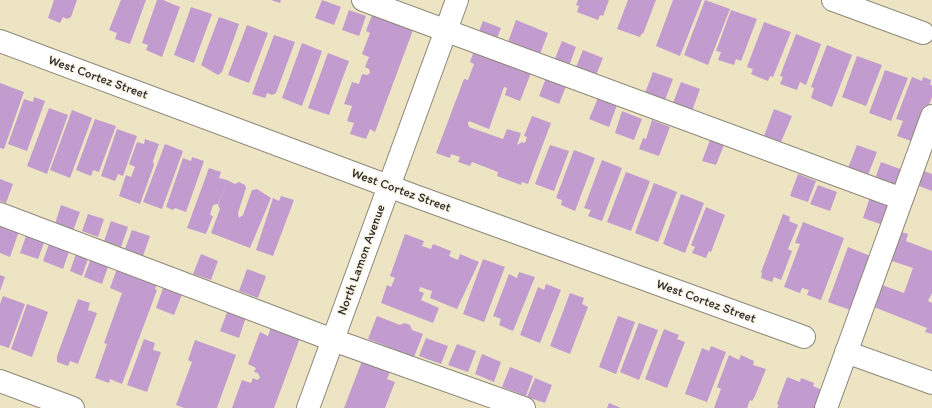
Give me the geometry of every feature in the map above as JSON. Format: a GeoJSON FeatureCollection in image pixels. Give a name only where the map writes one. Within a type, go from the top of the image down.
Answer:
{"type":"FeatureCollection","features":[{"type":"Feature","properties":{"kind":"street"},"geometry":{"type":"LineString","coordinates":[[363,0],[902,199]]}},
{"type":"Feature","properties":{"kind":"street","name":"North Lamon Avenue"},"geometry":{"type":"LineString","coordinates":[[308,408],[457,0]]}},
{"type":"Feature","properties":{"kind":"street"},"geometry":{"type":"LineString","coordinates":[[833,0],[923,33]]}},
{"type":"Feature","properties":{"kind":"street","name":"West Cortez Street"},"geometry":{"type":"LineString","coordinates":[[0,41],[389,186],[804,337]]}},
{"type":"Feature","properties":{"kind":"street"},"geometry":{"type":"LineString","coordinates":[[826,408],[932,116]]}},
{"type":"Feature","properties":{"kind":"street"},"geometry":{"type":"LineString","coordinates":[[0,214],[333,340],[524,408]]}},
{"type":"Feature","properties":{"kind":"street"},"geometry":{"type":"LineString","coordinates":[[846,352],[932,383]]}},
{"type":"Feature","properties":{"kind":"street"},"geometry":{"type":"LineString","coordinates":[[0,381],[73,408]]}},
{"type":"Feature","properties":{"kind":"building"},"geometry":{"type":"Polygon","coordinates":[[[54,0],[77,0],[71,17],[67,19],[63,17],[60,23],[48,18],[54,0]]]}},
{"type":"Feature","properties":{"kind":"building"},"geometry":{"type":"Polygon","coordinates":[[[121,0],[146,0],[130,44],[115,39],[117,33],[109,30],[121,0]]]}},
{"type":"Feature","properties":{"kind":"building"},"geometry":{"type":"Polygon","coordinates":[[[157,0],[163,0],[180,7],[162,57],[146,50],[148,45],[142,43],[157,0]]]}},
{"type":"Feature","properties":{"kind":"building"},"geometry":{"type":"Polygon","coordinates":[[[271,0],[281,0],[280,3],[271,0]]]}},
{"type":"Feature","properties":{"kind":"building"},"geometry":{"type":"Polygon","coordinates":[[[322,0],[341,7],[334,25],[315,18],[322,0]]]}},
{"type":"Feature","properties":{"kind":"building"},"geometry":{"type":"Polygon","coordinates":[[[578,0],[609,0],[603,16],[600,15],[598,20],[577,12],[579,6],[576,5],[578,0]]]}},
{"type":"Feature","properties":{"kind":"building"},"geometry":{"type":"Polygon","coordinates":[[[628,0],[656,0],[643,34],[642,33],[640,37],[617,29],[628,0]]]}},
{"type":"Feature","properties":{"kind":"building"},"geometry":{"type":"Polygon","coordinates":[[[673,0],[702,0],[680,56],[656,46],[673,0]]]}},
{"type":"Feature","properties":{"kind":"building"},"geometry":{"type":"Polygon","coordinates":[[[705,0],[730,9],[708,65],[684,55],[705,0]]]}},
{"type":"Feature","properties":{"kind":"building"},"geometry":{"type":"Polygon","coordinates":[[[191,7],[212,14],[194,63],[174,55],[191,7]]]}},
{"type":"Feature","properties":{"kind":"building"},"geometry":{"type":"Polygon","coordinates":[[[349,10],[366,16],[359,36],[342,30],[349,10]]]}},
{"type":"Feature","properties":{"kind":"building"},"geometry":{"type":"Polygon","coordinates":[[[731,10],[757,19],[741,61],[736,59],[734,65],[718,60],[721,52],[716,51],[731,10]]]}},
{"type":"Feature","properties":{"kind":"building"},"geometry":{"type":"Polygon","coordinates":[[[372,15],[413,30],[375,132],[370,129],[366,139],[350,134],[354,123],[347,121],[352,106],[344,104],[352,82],[359,84],[362,74],[367,75],[370,73],[369,69],[365,67],[369,57],[362,54],[370,33],[366,31],[372,15]]]}},
{"type":"Feature","properties":{"kind":"building"},"geometry":{"type":"Polygon","coordinates":[[[219,17],[239,24],[222,72],[218,75],[201,65],[219,17]]]}},
{"type":"Feature","properties":{"kind":"building"},"geometry":{"type":"Polygon","coordinates":[[[516,20],[548,33],[540,54],[508,42],[516,20]]]}},
{"type":"Feature","properties":{"kind":"building"},"geometry":{"type":"Polygon","coordinates":[[[483,21],[501,28],[496,41],[478,34],[483,21]]]}},
{"type":"Feature","properties":{"kind":"building"},"geometry":{"type":"Polygon","coordinates":[[[764,22],[791,32],[773,77],[770,76],[768,81],[751,74],[753,69],[747,67],[764,22]]]}},
{"type":"Feature","properties":{"kind":"building"},"geometry":{"type":"Polygon","coordinates":[[[247,25],[268,33],[249,83],[228,75],[247,25]]]}},
{"type":"Feature","properties":{"kind":"building"},"geometry":{"type":"Polygon","coordinates":[[[796,34],[821,44],[806,85],[800,82],[797,90],[780,84],[783,77],[780,76],[796,34]]]}},
{"type":"Feature","properties":{"kind":"building"},"geometry":{"type":"Polygon","coordinates":[[[274,35],[295,42],[276,93],[272,95],[267,93],[265,98],[252,94],[274,35]]]}},
{"type":"Feature","properties":{"kind":"building"},"geometry":{"type":"Polygon","coordinates":[[[562,41],[576,47],[569,66],[554,61],[562,41]]]}},
{"type":"Feature","properties":{"kind":"building"},"geometry":{"type":"Polygon","coordinates":[[[302,43],[322,51],[302,106],[282,98],[302,43]]]}},
{"type":"Feature","properties":{"kind":"building"},"geometry":{"type":"Polygon","coordinates":[[[827,45],[852,55],[832,107],[811,98],[814,88],[811,87],[827,45]]]}},
{"type":"Feature","properties":{"kind":"building"},"geometry":{"type":"Polygon","coordinates":[[[583,50],[603,58],[596,75],[576,67],[583,50]]]}},
{"type":"Feature","properties":{"kind":"building"},"geometry":{"type":"Polygon","coordinates":[[[474,51],[531,73],[520,101],[505,95],[507,88],[504,87],[489,129],[469,121],[468,123],[469,127],[503,139],[507,129],[521,133],[517,145],[522,142],[525,143],[527,137],[524,136],[532,116],[551,123],[528,184],[522,182],[521,185],[497,176],[498,172],[472,162],[470,166],[458,162],[460,157],[451,154],[450,158],[436,153],[464,79],[468,80],[474,64],[470,62],[474,51]]]}},
{"type":"Feature","properties":{"kind":"building"},"geometry":{"type":"Polygon","coordinates":[[[328,53],[349,61],[329,115],[308,108],[328,53]]]}},
{"type":"Feature","properties":{"kind":"building"},"geometry":{"type":"Polygon","coordinates":[[[857,56],[882,65],[866,106],[842,97],[857,56]]]}},
{"type":"Feature","properties":{"kind":"building"},"geometry":{"type":"Polygon","coordinates":[[[885,70],[908,78],[891,121],[869,113],[885,70]]]}},
{"type":"Feature","properties":{"kind":"building"},"geometry":{"type":"Polygon","coordinates":[[[653,72],[673,79],[665,100],[645,93],[653,72]]]}},
{"type":"Feature","properties":{"kind":"building"},"geometry":{"type":"Polygon","coordinates":[[[912,77],[922,81],[923,77],[931,80],[930,85],[932,85],[932,97],[914,142],[897,136],[903,121],[896,119],[912,77]]]}},
{"type":"Feature","properties":{"kind":"building"},"geometry":{"type":"Polygon","coordinates":[[[546,78],[566,86],[559,104],[539,96],[546,78]]]}},
{"type":"Feature","properties":{"kind":"building"},"geometry":{"type":"Polygon","coordinates":[[[681,82],[700,89],[692,111],[673,103],[681,82]]]}},
{"type":"Feature","properties":{"kind":"building"},"geometry":{"type":"Polygon","coordinates":[[[0,83],[24,92],[4,149],[0,148],[0,83]]]}},
{"type":"Feature","properties":{"kind":"building"},"geometry":{"type":"Polygon","coordinates":[[[34,97],[45,101],[27,151],[8,144],[24,99],[33,102],[34,97]]]}},
{"type":"Feature","properties":{"kind":"building"},"geometry":{"type":"Polygon","coordinates":[[[598,98],[617,105],[609,127],[589,119],[598,98]]]}},
{"type":"Feature","properties":{"kind":"building"},"geometry":{"type":"Polygon","coordinates":[[[49,108],[68,115],[47,174],[27,166],[49,108]]]}},
{"type":"Feature","properties":{"kind":"building"},"geometry":{"type":"Polygon","coordinates":[[[774,109],[792,116],[781,142],[764,136],[774,109]]]}},
{"type":"Feature","properties":{"kind":"building"},"geometry":{"type":"Polygon","coordinates":[[[72,110],[92,118],[70,178],[50,170],[72,110]]]}},
{"type":"Feature","properties":{"kind":"building"},"geometry":{"type":"Polygon","coordinates":[[[622,111],[642,119],[634,140],[615,133],[622,111]]]}},
{"type":"Feature","properties":{"kind":"building"},"geometry":{"type":"Polygon","coordinates":[[[95,119],[116,126],[99,172],[93,170],[91,176],[76,170],[95,119]]]}},
{"type":"Feature","properties":{"kind":"building"},"geometry":{"type":"Polygon","coordinates":[[[652,120],[670,127],[659,156],[639,149],[643,138],[646,139],[652,120]]]}},
{"type":"Feature","properties":{"kind":"building"},"geometry":{"type":"Polygon","coordinates":[[[117,129],[137,136],[123,176],[118,174],[115,181],[101,176],[117,129]]]}},
{"type":"Feature","properties":{"kind":"building"},"geometry":{"type":"Polygon","coordinates":[[[145,139],[159,144],[153,161],[154,165],[140,204],[119,196],[126,175],[131,177],[135,167],[129,164],[137,142],[144,144],[145,139]]]}},
{"type":"Feature","properties":{"kind":"building"},"geometry":{"type":"Polygon","coordinates":[[[710,140],[724,145],[716,165],[702,161],[710,140]]]}},
{"type":"Feature","properties":{"kind":"building"},"geometry":{"type":"Polygon","coordinates":[[[165,144],[183,151],[162,209],[143,202],[165,144]]]}},
{"type":"Feature","properties":{"kind":"building"},"geometry":{"type":"Polygon","coordinates":[[[550,145],[569,151],[554,191],[535,184],[550,145]]]}},
{"type":"Feature","properties":{"kind":"building"},"geometry":{"type":"Polygon","coordinates":[[[857,145],[877,152],[868,175],[848,168],[857,145]]]}},
{"type":"Feature","properties":{"kind":"building"},"geometry":{"type":"Polygon","coordinates":[[[574,150],[595,158],[575,211],[561,205],[562,200],[556,198],[574,150]]]}},
{"type":"Feature","properties":{"kind":"building"},"geometry":{"type":"Polygon","coordinates":[[[192,157],[204,161],[186,212],[175,208],[173,210],[166,207],[183,158],[191,161],[192,157]]]}},
{"type":"Feature","properties":{"kind":"building"},"geometry":{"type":"Polygon","coordinates":[[[602,160],[622,168],[602,221],[588,216],[591,210],[584,208],[602,160]]]}},
{"type":"Feature","properties":{"kind":"building"},"geometry":{"type":"Polygon","coordinates":[[[881,162],[903,170],[896,187],[875,179],[881,162]]]}},
{"type":"Feature","properties":{"kind":"building"},"geometry":{"type":"Polygon","coordinates":[[[209,168],[221,172],[219,178],[227,180],[218,204],[213,205],[210,215],[213,216],[206,234],[187,228],[209,168]]]}},
{"type":"Feature","properties":{"kind":"building"},"geometry":{"type":"Polygon","coordinates":[[[924,171],[932,174],[932,191],[919,186],[924,171]]]}},
{"type":"Feature","properties":{"kind":"building"},"geometry":{"type":"Polygon","coordinates":[[[626,172],[650,181],[631,231],[607,222],[626,172]]]}},
{"type":"Feature","properties":{"kind":"building"},"geometry":{"type":"Polygon","coordinates":[[[798,174],[816,181],[808,202],[790,196],[798,174]]]}},
{"type":"Feature","properties":{"kind":"building"},"geometry":{"type":"Polygon","coordinates":[[[0,179],[13,184],[6,203],[0,201],[0,179]]]}},
{"type":"Feature","properties":{"kind":"building"},"geometry":{"type":"Polygon","coordinates":[[[227,180],[235,184],[239,182],[245,185],[246,188],[238,213],[239,218],[243,215],[252,190],[257,189],[271,198],[250,248],[211,233],[220,209],[218,205],[227,180]]]}},
{"type":"Feature","properties":{"kind":"building"},"geometry":{"type":"Polygon","coordinates":[[[654,183],[677,192],[658,242],[635,233],[654,183]]]}},
{"type":"Feature","properties":{"kind":"building"},"geometry":{"type":"Polygon","coordinates":[[[818,185],[837,192],[830,211],[810,204],[818,185]]]}},
{"type":"Feature","properties":{"kind":"building"},"geometry":{"type":"Polygon","coordinates":[[[681,194],[704,203],[685,253],[663,244],[681,194]]]}},
{"type":"Feature","properties":{"kind":"building"},"geometry":{"type":"Polygon","coordinates":[[[281,196],[294,200],[273,256],[256,250],[273,198],[279,201],[281,196]]]}},
{"type":"Feature","properties":{"kind":"building"},"geometry":{"type":"Polygon","coordinates":[[[870,197],[890,204],[883,225],[863,218],[870,197]]]}},
{"type":"Feature","properties":{"kind":"building"},"geometry":{"type":"Polygon","coordinates":[[[61,205],[80,212],[73,231],[55,224],[61,205]]]}},
{"type":"Feature","properties":{"kind":"building"},"geometry":{"type":"Polygon","coordinates":[[[706,207],[725,215],[711,252],[709,251],[706,258],[692,253],[695,247],[691,245],[706,207]]]}},
{"type":"Feature","properties":{"kind":"building"},"geometry":{"type":"Polygon","coordinates":[[[88,214],[104,219],[98,237],[82,231],[88,214]]]}},
{"type":"Feature","properties":{"kind":"building"},"geometry":{"type":"Polygon","coordinates":[[[783,214],[790,217],[789,221],[798,225],[788,249],[792,251],[781,280],[774,277],[772,282],[761,278],[761,272],[783,214]]]}},
{"type":"Feature","properties":{"kind":"building"},"geometry":{"type":"Polygon","coordinates":[[[111,221],[128,227],[121,247],[104,241],[111,221]]]}},
{"type":"Feature","properties":{"kind":"building"},"geometry":{"type":"Polygon","coordinates":[[[803,222],[844,238],[821,300],[807,295],[809,290],[802,288],[800,293],[784,287],[800,244],[795,243],[803,222]]]}},
{"type":"Feature","properties":{"kind":"building"},"geometry":{"type":"Polygon","coordinates":[[[0,224],[19,231],[10,257],[0,253],[0,224]]]}},
{"type":"Feature","properties":{"kind":"building"},"geometry":{"type":"Polygon","coordinates":[[[132,230],[150,236],[143,256],[125,249],[132,230]]]}},
{"type":"Feature","properties":{"kind":"building"},"geometry":{"type":"Polygon","coordinates":[[[898,231],[908,234],[906,241],[932,251],[932,293],[928,301],[932,303],[932,334],[925,332],[927,328],[874,307],[882,285],[904,293],[913,268],[889,260],[898,231]]]}},
{"type":"Feature","properties":{"kind":"building"},"geometry":{"type":"Polygon","coordinates":[[[27,233],[45,240],[38,259],[20,253],[27,233]]]}},
{"type":"Feature","properties":{"kind":"building"},"geometry":{"type":"Polygon","coordinates":[[[405,234],[424,241],[422,246],[431,249],[433,244],[451,251],[449,256],[458,260],[460,254],[479,262],[457,309],[430,298],[432,291],[420,287],[419,291],[424,293],[421,300],[439,308],[433,323],[381,303],[387,285],[391,287],[395,278],[390,276],[405,234]]]}},
{"type":"Feature","properties":{"kind":"building"},"geometry":{"type":"Polygon","coordinates":[[[50,241],[70,249],[63,269],[43,261],[50,241]]]}},
{"type":"Feature","properties":{"kind":"building"},"geometry":{"type":"Polygon","coordinates":[[[848,247],[873,257],[853,311],[828,302],[848,247]]]}},
{"type":"Feature","properties":{"kind":"building"},"geometry":{"type":"Polygon","coordinates":[[[77,251],[89,256],[82,276],[70,271],[77,251]]]}},
{"type":"Feature","properties":{"kind":"building"},"geometry":{"type":"Polygon","coordinates":[[[201,254],[218,261],[211,280],[193,274],[201,254]]]}},
{"type":"Feature","properties":{"kind":"building"},"geometry":{"type":"Polygon","coordinates":[[[91,258],[109,264],[102,284],[84,277],[91,258]]]}},
{"type":"Feature","properties":{"kind":"building"},"geometry":{"type":"Polygon","coordinates":[[[483,259],[505,267],[484,322],[463,314],[483,259]]]}},
{"type":"Feature","properties":{"kind":"building"},"geometry":{"type":"Polygon","coordinates":[[[118,266],[158,281],[155,289],[157,290],[122,384],[110,379],[109,383],[95,378],[107,344],[104,343],[122,293],[110,288],[118,266]]]}},
{"type":"Feature","properties":{"kind":"building"},"geometry":{"type":"Polygon","coordinates":[[[247,269],[266,276],[258,298],[239,291],[247,269]]]}},
{"type":"Feature","properties":{"kind":"building"},"geometry":{"type":"Polygon","coordinates":[[[519,272],[535,277],[513,331],[499,325],[501,319],[493,316],[509,274],[517,278],[519,272]]]}},
{"type":"Feature","properties":{"kind":"building"},"geometry":{"type":"Polygon","coordinates":[[[0,275],[5,277],[0,291],[0,275]]]}},
{"type":"Feature","properties":{"kind":"building"},"geometry":{"type":"Polygon","coordinates":[[[546,284],[561,290],[540,343],[520,335],[538,287],[544,290],[546,284]]]}},
{"type":"Feature","properties":{"kind":"building"},"geometry":{"type":"Polygon","coordinates":[[[164,285],[183,292],[174,315],[156,308],[164,285]]]}},
{"type":"Feature","properties":{"kind":"building"},"geometry":{"type":"Polygon","coordinates":[[[570,293],[584,298],[582,304],[588,307],[570,354],[550,346],[570,293]]]}},
{"type":"Feature","properties":{"kind":"building"},"geometry":{"type":"Polygon","coordinates":[[[3,296],[25,304],[9,348],[0,345],[0,304],[3,296]]]}},
{"type":"Feature","properties":{"kind":"building"},"geometry":{"type":"Polygon","coordinates":[[[78,299],[90,303],[88,310],[97,313],[78,364],[70,361],[68,366],[57,362],[57,356],[78,299]]]}},
{"type":"Feature","properties":{"kind":"building"},"geometry":{"type":"Polygon","coordinates":[[[27,304],[48,312],[32,357],[11,349],[27,304]]]}},
{"type":"Feature","properties":{"kind":"building"},"geometry":{"type":"Polygon","coordinates":[[[229,307],[247,314],[239,338],[220,331],[229,307]]]}},
{"type":"Feature","properties":{"kind":"building"},"geometry":{"type":"Polygon","coordinates":[[[377,316],[400,325],[404,323],[410,325],[412,330],[423,334],[414,357],[368,339],[377,316]]]}},
{"type":"Feature","properties":{"kind":"building"},"geometry":{"type":"Polygon","coordinates":[[[618,316],[635,322],[616,374],[599,367],[618,316]]]}},
{"type":"Feature","properties":{"kind":"building"},"geometry":{"type":"Polygon","coordinates":[[[639,323],[658,330],[639,380],[620,372],[639,323]]]}},
{"type":"Feature","properties":{"kind":"building"},"geometry":{"type":"Polygon","coordinates":[[[271,327],[300,338],[274,408],[232,408],[242,380],[251,383],[253,378],[257,380],[260,378],[258,373],[254,372],[256,368],[248,364],[260,332],[268,336],[271,327]]]}},
{"type":"Feature","properties":{"kind":"building"},"geometry":{"type":"Polygon","coordinates":[[[664,329],[679,335],[677,339],[685,342],[667,388],[645,379],[664,329]]]}},
{"type":"Feature","properties":{"kind":"building"},"geometry":{"type":"Polygon","coordinates":[[[426,338],[448,346],[441,364],[419,356],[426,338]]]}},
{"type":"Feature","properties":{"kind":"building"},"geometry":{"type":"Polygon","coordinates":[[[144,339],[155,343],[153,350],[161,352],[147,392],[127,385],[144,339]]]}},
{"type":"Feature","properties":{"kind":"building"},"geometry":{"type":"Polygon","coordinates":[[[195,340],[236,355],[217,408],[184,408],[176,405],[192,362],[188,360],[195,340]]]}},
{"type":"Feature","properties":{"kind":"building"},"geometry":{"type":"Polygon","coordinates":[[[457,344],[476,351],[468,372],[448,365],[457,344]]]}},
{"type":"Feature","properties":{"kind":"building"},"geometry":{"type":"Polygon","coordinates":[[[711,346],[726,352],[707,402],[685,394],[702,348],[709,351],[711,346]]]}},
{"type":"Feature","properties":{"kind":"building"},"geometry":{"type":"Polygon","coordinates":[[[482,354],[501,362],[494,382],[475,374],[482,354]]]}},
{"type":"Feature","properties":{"kind":"building"},"geometry":{"type":"Polygon","coordinates":[[[729,355],[739,360],[741,355],[754,361],[753,365],[766,369],[755,396],[752,401],[750,400],[747,408],[714,408],[721,389],[717,387],[729,355]]]}},
{"type":"Feature","properties":{"kind":"building"},"geometry":{"type":"Polygon","coordinates":[[[362,361],[390,372],[387,379],[395,382],[385,408],[344,408],[362,361]]]}},
{"type":"Feature","properties":{"kind":"building"},"geometry":{"type":"Polygon","coordinates":[[[510,367],[533,376],[526,396],[502,387],[510,367]]]}},
{"type":"Feature","properties":{"kind":"building"},"geometry":{"type":"Polygon","coordinates":[[[787,377],[800,382],[801,378],[814,383],[813,386],[824,391],[818,408],[777,408],[779,405],[777,404],[787,377]]]}},
{"type":"Feature","properties":{"kind":"building"},"geometry":{"type":"Polygon","coordinates":[[[535,378],[552,385],[545,403],[527,397],[535,378]]]}},
{"type":"Feature","properties":{"kind":"building"},"geometry":{"type":"Polygon","coordinates":[[[609,403],[621,408],[607,408],[609,403]]]}}]}
